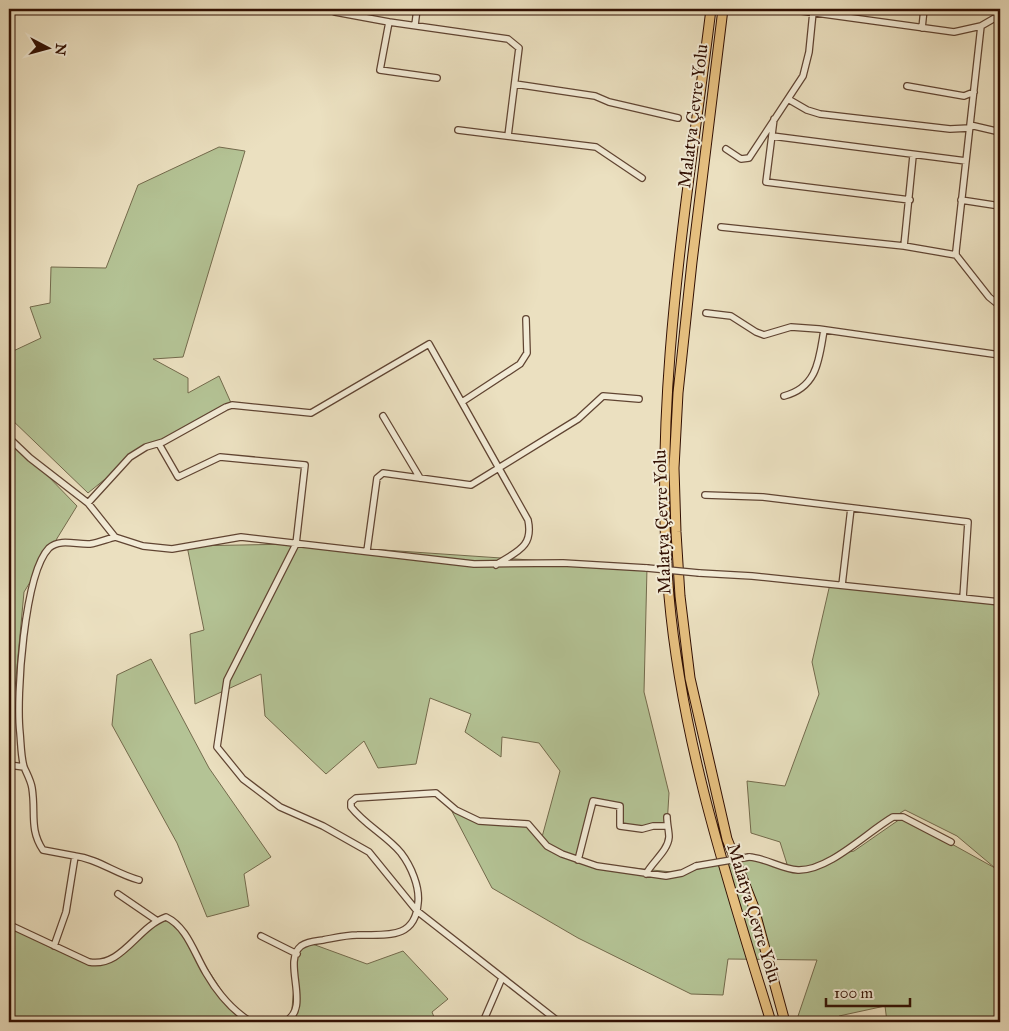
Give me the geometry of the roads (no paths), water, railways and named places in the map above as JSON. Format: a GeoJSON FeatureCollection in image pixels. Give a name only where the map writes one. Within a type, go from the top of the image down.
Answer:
{"type":"FeatureCollection","features":[{"type":"Feature","properties":{"kind":"highway","name":"Malatya Çevre Yolu"},"geometry":{"type":"LineString","coordinates":[[711,9],[680,262],[667,400],[664,465],[669,595],[679,678],[695,764],[717,846],[771,1022]]}},
{"type":"Feature","properties":{"kind":"highway","name":"Malatya Çevre Yolu"},"geometry":{"type":"LineString","coordinates":[[723,9],[678,394],[674,468],[676,532],[688,660],[698,714],[727,839],[753,904],[785,1022]]}},
{"type":"Feature","properties":{"kind":"street"},"geometry":{"type":"LineString","coordinates":[[415,25],[417,9]]}},
{"type":"Feature","properties":{"kind":"street"},"geometry":{"type":"LineString","coordinates":[[787,9],[954,32],[981,26],[1000,16]]}},
{"type":"Feature","properties":{"kind":"street"},"geometry":{"type":"LineString","coordinates":[[922,28],[924,9]]}},
{"type":"Feature","properties":{"kind":"street"},"geometry":{"type":"LineString","coordinates":[[335,12],[389,22],[508,38],[519,48],[508,136]]}},
{"type":"Feature","properties":{"kind":"street"},"geometry":{"type":"LineString","coordinates":[[726,150],[741,159],[749,158],[788,99],[806,69],[813,12]]}},
{"type":"Feature","properties":{"kind":"street"},"geometry":{"type":"LineString","coordinates":[[389,22],[380,70],[438,78]]}},
{"type":"Feature","properties":{"kind":"street"},"geometry":{"type":"LineString","coordinates":[[956,255],[981,26]]}},
{"type":"Feature","properties":{"kind":"street"},"geometry":{"type":"LineString","coordinates":[[515,84],[594,96],[608,102],[678,118]]}},
{"type":"Feature","properties":{"kind":"street"},"geometry":{"type":"LineString","coordinates":[[907,86],[964,96],[974,92]]}},
{"type":"Feature","properties":{"kind":"street"},"geometry":{"type":"LineString","coordinates":[[788,99],[814,113],[950,129],[970,126],[1000,132]]}},
{"type":"Feature","properties":{"kind":"street"},"geometry":{"type":"LineString","coordinates":[[774,119],[766,182],[910,200]]}},
{"type":"Feature","properties":{"kind":"street"},"geometry":{"type":"LineString","coordinates":[[458,130],[596,147],[642,178]]}},
{"type":"Feature","properties":{"kind":"street"},"geometry":{"type":"LineString","coordinates":[[772,136],[913,156],[966,161]]}},
{"type":"Feature","properties":{"kind":"street"},"geometry":{"type":"LineString","coordinates":[[904,246],[913,156]]}},
{"type":"Feature","properties":{"kind":"street"},"geometry":{"type":"LineString","coordinates":[[961,200],[1000,206]]}},
{"type":"Feature","properties":{"kind":"street"},"geometry":{"type":"LineString","coordinates":[[721,227],[904,246],[956,255],[989,297],[1000,306]]}},
{"type":"Feature","properties":{"kind":"street"},"geometry":{"type":"LineString","coordinates":[[706,313],[731,316],[764,335],[791,327],[1000,355]]}},
{"type":"Feature","properties":{"kind":"street"},"geometry":{"type":"LineString","coordinates":[[462,402],[520,364],[526,353],[526,318]]}},
{"type":"Feature","properties":{"kind":"street"},"geometry":{"type":"LineString","coordinates":[[784,396],[795,393],[816,371],[824,330]]}},
{"type":"Feature","properties":{"kind":"street"},"geometry":{"type":"LineString","coordinates":[[88,503],[130,457],[146,447],[158,444],[232,405],[311,412],[429,344],[528,520],[530,536],[526,545],[496,565]]}},
{"type":"Feature","properties":{"kind":"street"},"geometry":{"type":"LineString","coordinates":[[367,551],[376,478],[383,474],[471,485],[500,469],[578,419],[603,396],[639,399]]}},
{"type":"Feature","properties":{"kind":"street"},"geometry":{"type":"LineString","coordinates":[[383,416],[420,478]]}},
{"type":"Feature","properties":{"kind":"street"},"geometry":{"type":"LineString","coordinates":[[9,438],[30,458],[88,503],[115,537],[143,546],[172,549],[241,538],[496,565],[563,563],[647,568],[752,576],[1000,602]]}},
{"type":"Feature","properties":{"kind":"street"},"geometry":{"type":"LineString","coordinates":[[158,444],[178,477],[220,457],[305,464],[296,544],[227,680],[217,747],[243,779],[280,807],[323,826],[369,852],[418,911],[559,1022]]}},
{"type":"Feature","properties":{"kind":"street"},"geometry":{"type":"LineString","coordinates":[[705,494],[763,497],[968,522],[962,598]]}},
{"type":"Feature","properties":{"kind":"street"},"geometry":{"type":"LineString","coordinates":[[842,585],[852,508]]}},
{"type":"Feature","properties":{"kind":"street"},"geometry":{"type":"LineString","coordinates":[[115,537],[91,544],[59,543],[49,548],[40,565],[26,613],[20,686],[20,732],[24,766],[32,785],[35,811],[33,832],[44,850],[94,859],[122,876],[139,880]]}},
{"type":"Feature","properties":{"kind":"street"},"geometry":{"type":"LineString","coordinates":[[9,765],[24,766]]}},
{"type":"Feature","properties":{"kind":"street"},"geometry":{"type":"LineString","coordinates":[[284,1022],[291,1019],[296,1011],[295,958],[299,948],[307,942],[356,935],[383,936],[400,933],[407,928],[418,911],[416,886],[409,866],[401,853],[350,808],[351,802],[356,798],[436,793],[466,817],[496,823],[528,824],[547,846],[578,860],[597,866],[666,876],[682,873],[696,866],[749,857],[758,858],[788,869],[813,868],[828,861],[893,817],[903,817],[951,842]]}},
{"type":"Feature","properties":{"kind":"street"},"geometry":{"type":"LineString","coordinates":[[578,860],[593,801],[620,806],[620,826],[642,829],[653,826],[667,826]]}},
{"type":"Feature","properties":{"kind":"street"},"geometry":{"type":"LineString","coordinates":[[646,874],[651,863],[668,843],[667,817]]}},
{"type":"Feature","properties":{"kind":"street"},"geometry":{"type":"LineString","coordinates":[[54,946],[66,912],[75,856]]}},
{"type":"Feature","properties":{"kind":"street"},"geometry":{"type":"LineString","coordinates":[[118,894],[156,920]]}},
{"type":"Feature","properties":{"kind":"street"},"geometry":{"type":"LineString","coordinates":[[9,922],[12,926],[54,946],[89,962],[99,964],[112,961],[156,920],[166,916],[177,922],[207,975],[238,1014],[251,1022]]}},
{"type":"Feature","properties":{"kind":"street"},"geometry":{"type":"LineString","coordinates":[[262,936],[297,954]]}},
{"type":"Feature","properties":{"kind":"street"},"geometry":{"type":"LineString","coordinates":[[482,1022],[502,978]]}}]}
